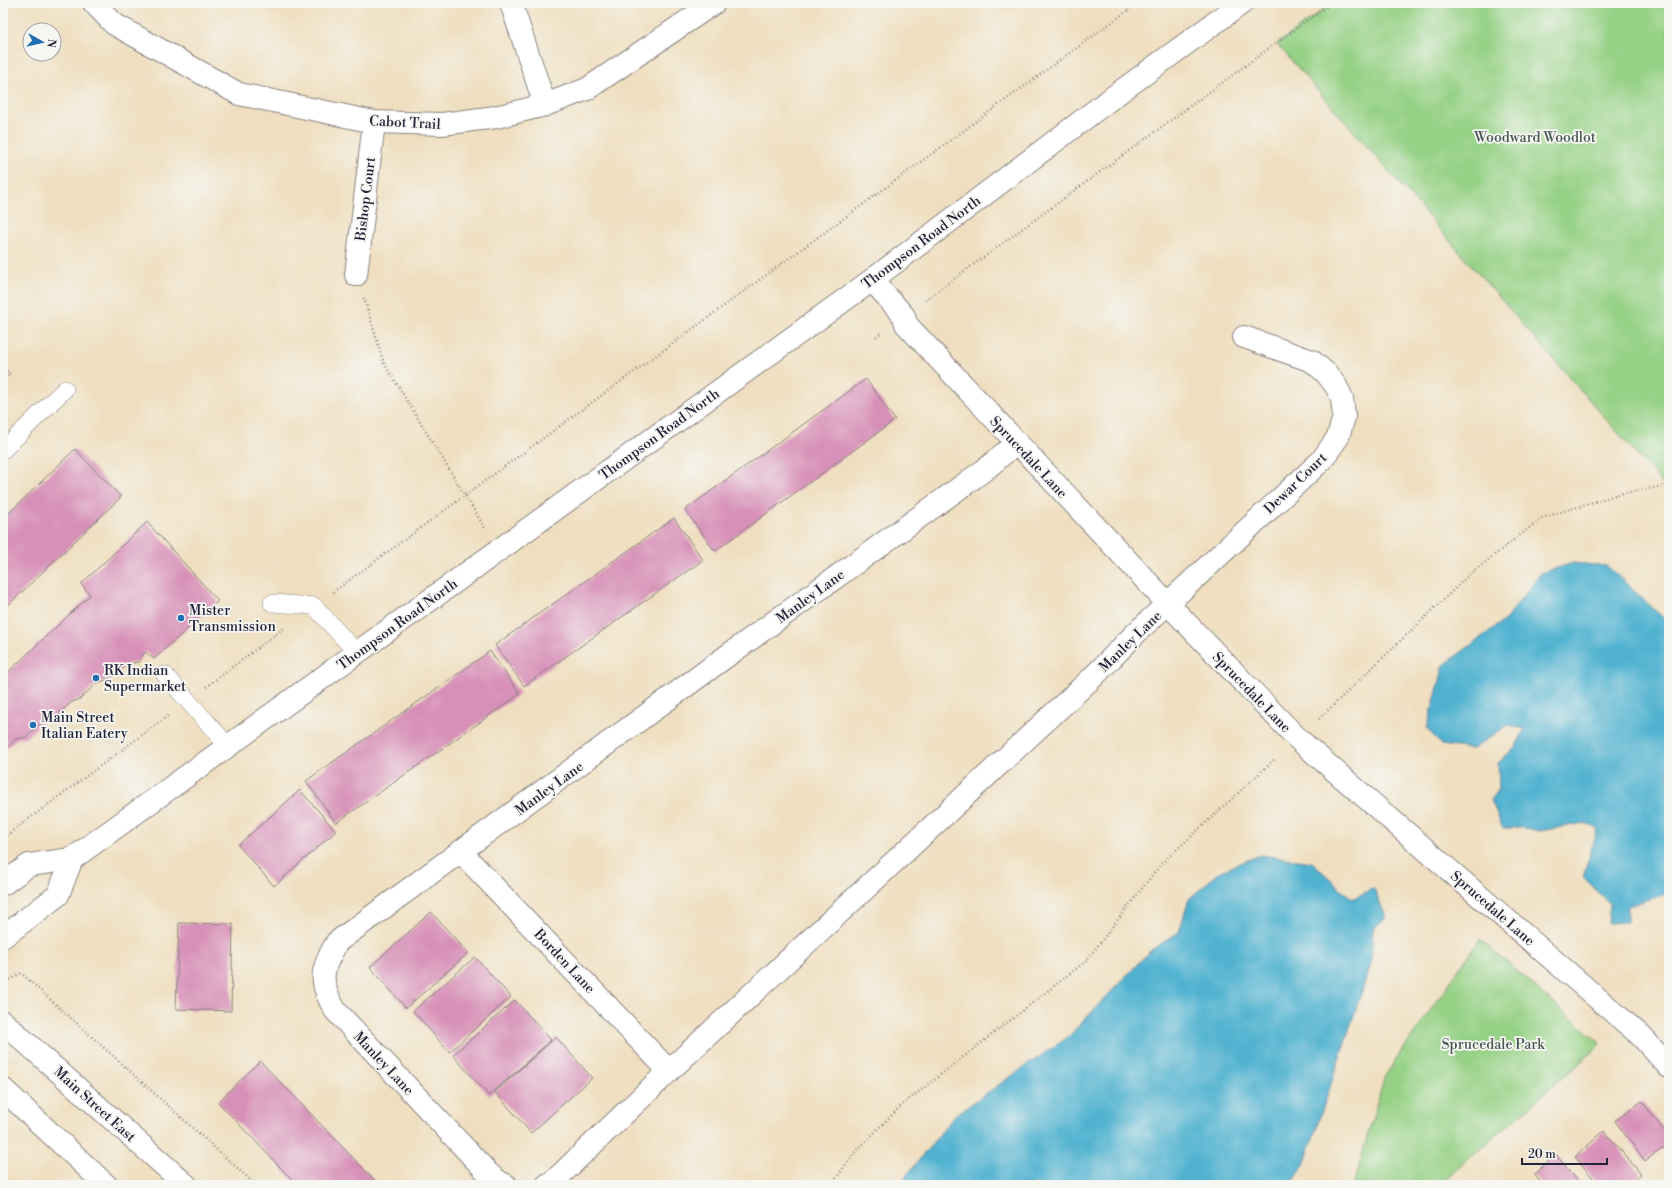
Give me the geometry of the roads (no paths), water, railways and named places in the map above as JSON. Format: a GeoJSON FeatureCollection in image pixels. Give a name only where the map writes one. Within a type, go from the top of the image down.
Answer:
{"type":"FeatureCollection","features":[{"type":"Feature","properties":{"kind":"street","name":"Cabot Trail"},"geometry":{"type":"LineString","coordinates":[[94,3],[114,24],[238,94],[374,122],[442,124],[496,117],[545,104],[587,89],[714,3]]}},
{"type":"Feature","properties":{"kind":"street"},"geometry":{"type":"LineString","coordinates":[[511,3],[545,104]]}},
{"type":"Feature","properties":{"kind":"street","name":"Thompson Road North"},"geometry":{"type":"LineString","coordinates":[[3,884],[29,865],[72,859],[872,280],[1113,97],[1242,3]]}},
{"type":"Feature","properties":{"kind":"street","name":"Bishop Court"},"geometry":{"type":"LineString","coordinates":[[356,275],[374,122]]}},
{"type":"Feature","properties":{"kind":"street","name":"Sprucedale Lane"},"geometry":{"type":"LineString","coordinates":[[872,280],[904,316],[906,324],[1016,443],[1298,739],[1641,1036],[1669,1068]]}},
{"type":"Feature","properties":{"kind":"street","name":"Dewar Court"},"geometry":{"type":"LineString","coordinates":[[1168,604],[1322,460],[1338,437],[1344,417],[1342,398],[1336,386],[1326,373],[1312,360],[1244,337]]}},
{"type":"Feature","properties":{"kind":"street","name":"Manley Lane"},"geometry":{"type":"LineString","coordinates":[[506,1185],[499,1182],[488,1173],[334,1010],[327,996],[323,978],[326,961],[337,942],[720,661],[987,468],[1016,443]]}},
{"type":"Feature","properties":{"kind":"street","name":"Manley Lane"},"geometry":{"type":"LineString","coordinates":[[547,1185],[555,1180],[669,1071],[1076,693],[1168,604]]}},
{"type":"Feature","properties":{"kind":"street","name":"Borden Lane"},"geometry":{"type":"LineString","coordinates":[[461,852],[669,1071]]}},
{"type":"Feature","properties":{"kind":"street"},"geometry":{"type":"LineString","coordinates":[[3,937],[58,895],[72,859]]}},
{"type":"Feature","properties":{"kind":"street","name":"Main Street East"},"geometry":{"type":"LineString","coordinates":[[3,1022],[186,1185]]}},
{"type":"Feature","properties":{"kind":"street"},"geometry":{"type":"LineString","coordinates":[[3,1089],[106,1185]]}},
{"type":"Feature","properties":{"kind":"lane"},"geometry":{"type":"LineString","coordinates":[[3,450],[65,389]]}},
{"type":"Feature","properties":{"kind":"lane"},"geometry":{"type":"LineString","coordinates":[[272,603],[314,606],[357,653]]}},
{"type":"Feature","properties":{"kind":"lane"},"geometry":{"type":"LineString","coordinates":[[164,675],[228,746]]}},
{"type":"Feature","properties":{"kind":"water"},"geometry":{"type":"Polygon","coordinates":[[[1573,563],[1607,566],[1669,623],[1669,893],[1628,906],[1627,922],[1608,923],[1610,904],[1583,877],[1598,828],[1584,823],[1540,831],[1519,827],[1503,829],[1491,800],[1499,789],[1498,763],[1516,746],[1525,729],[1508,725],[1473,749],[1441,745],[1427,728],[1444,665],[1506,619],[1541,573],[1573,563]]]}},
{"type":"Feature","properties":{"kind":"water"},"geometry":{"type":"Polygon","coordinates":[[[1260,855],[1312,862],[1352,899],[1374,888],[1386,917],[1373,929],[1371,964],[1304,1165],[1291,1185],[899,1185],[955,1115],[1068,1037],[1150,951],[1179,932],[1189,899],[1219,872],[1260,855]]]}},
{"type":"Feature","properties":{"kind":"place","name":"Mister Transmission"},"geometry":{"type":"Point","coordinates":[181,618]}},
{"type":"Feature","properties":{"kind":"place","name":"RK Indian Supermarket"},"geometry":{"type":"Point","coordinates":[96,678]}},
{"type":"Feature","properties":{"kind":"place","name":"Main Street Italian Eatery"},"geometry":{"type":"Point","coordinates":[33,725]}},
{"type":"Feature","properties":{"kind":"park label","name":"Woodward Woodlot"},"geometry":{"type":"Point","coordinates":[1535,137]}},
{"type":"Feature","properties":{"kind":"park label","name":"Sprucedale Park"},"geometry":{"type":"Point","coordinates":[1493,1044]}}]}
